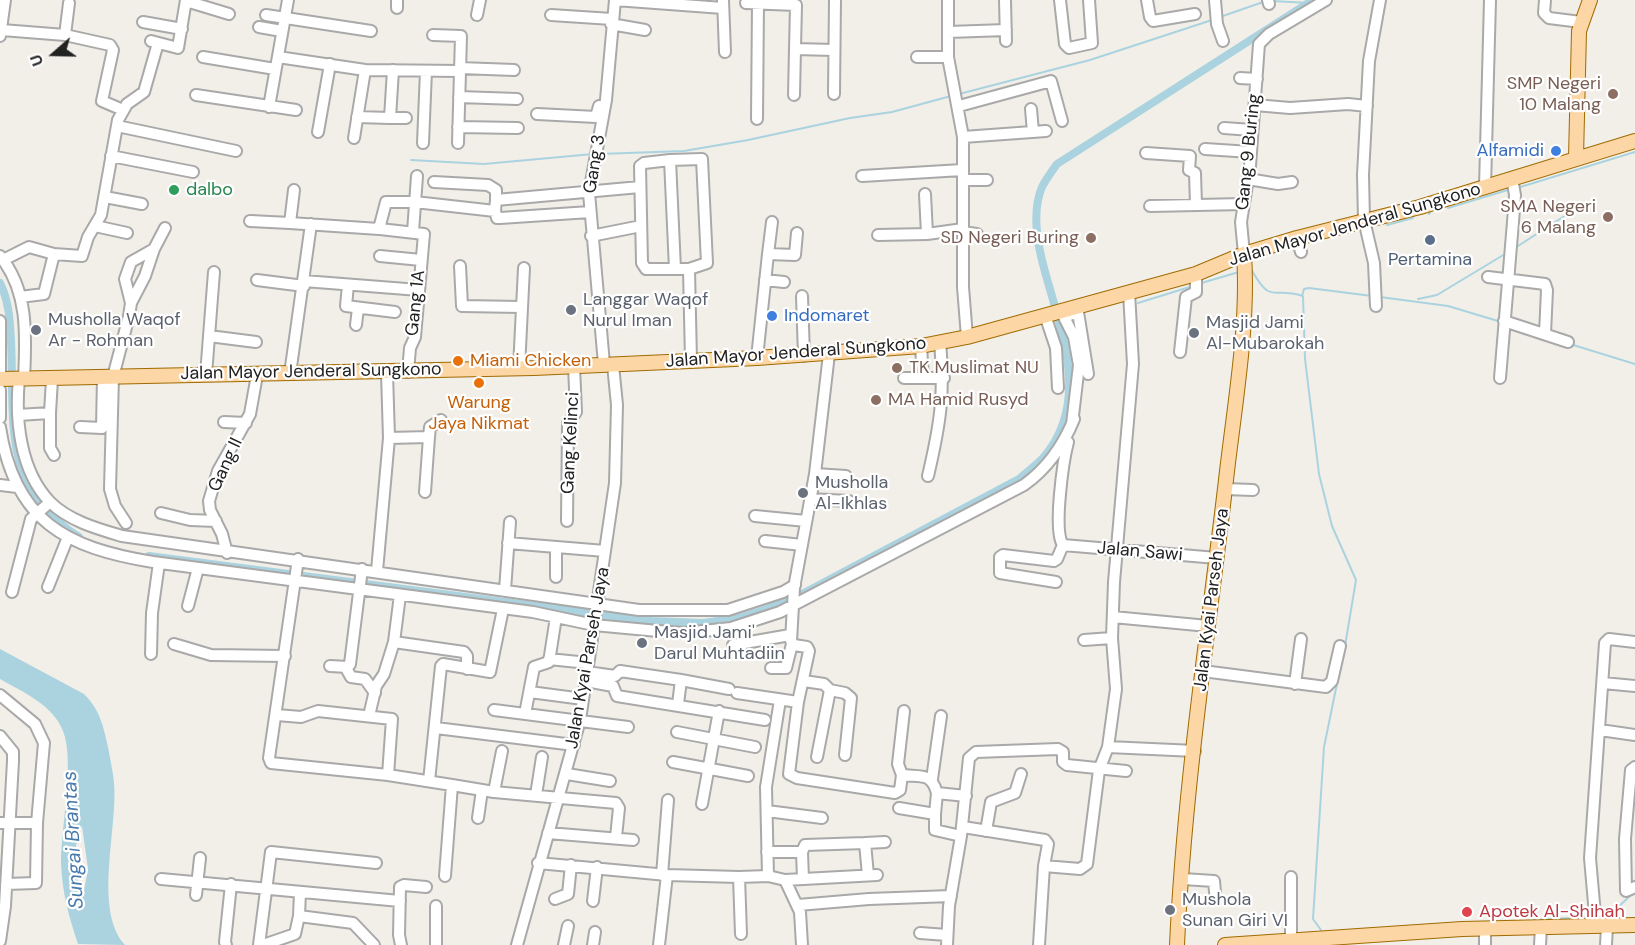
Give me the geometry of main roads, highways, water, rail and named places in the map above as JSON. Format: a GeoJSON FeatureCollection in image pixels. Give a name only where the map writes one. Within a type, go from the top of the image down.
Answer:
{"type":"FeatureCollection","features":[{"type":"Feature","properties":{"kind":"main road"},"geometry":{"type":"LineString","coordinates":[[1580,157],[1581,22],[1590,0]]}},
{"type":"Feature","properties":{"kind":"main road"},"geometry":{"type":"LineString","coordinates":[[1580,157],[1586,33],[1599,0]]}},
{"type":"Feature","properties":{"kind":"main road","name":"Jalan Mayor Jenderal Sungkono"},"geometry":{"type":"LineString","coordinates":[[9,379],[387,373],[804,356],[921,346],[967,337],[1046,315],[1073,316],[1196,281],[1244,254],[1299,246],[1366,227],[1485,187],[1514,186],[1580,157],[1635,141]]}},
{"type":"Feature","properties":{"kind":"main road","name":"Jalan Kyai Parseh Jaya"},"geometry":{"type":"LineString","coordinates":[[1177,945],[1203,671],[1238,372],[1246,273],[1244,254]]}},
{"type":"Feature","properties":{"kind":"main road"},"geometry":{"type":"LineString","coordinates":[[1225,945],[1291,939],[1402,939],[1485,928],[1635,925]]}},
{"type":"Feature","properties":{"kind":"water","name":"Sungai Brantas"},"geometry":{"type":"Polygon","coordinates":[[[0,649],[84,694],[97,712],[106,739],[114,783],[109,868],[110,911],[116,930],[125,945],[78,944],[66,904],[61,863],[68,776],[68,759],[63,731],[45,707],[0,679],[0,649]],[[82,826],[75,861],[83,896],[88,869],[82,826]]]}},
{"type":"Feature","properties":{"kind":"waterway"},"geometry":{"type":"LineString","coordinates":[[149,556],[651,621],[703,623],[739,618],[804,593],[1019,479],[1043,458],[1058,435],[1067,410],[1069,385],[1062,333],[1038,239],[1037,204],[1045,181],[1057,164],[1313,0]]}},
{"type":"Feature","properties":{"kind":"waterway"},"geometry":{"type":"LineString","coordinates":[[1220,17],[1266,1]]}},
{"type":"Feature","properties":{"kind":"waterway"},"geometry":{"type":"LineString","coordinates":[[1272,1],[1309,3]]}},
{"type":"Feature","properties":{"kind":"waterway"},"geometry":{"type":"LineString","coordinates":[[959,94],[1090,60],[1212,20]]}},
{"type":"Feature","properties":{"kind":"waterway"},"geometry":{"type":"LineString","coordinates":[[599,154],[684,151],[850,118],[892,112],[951,96]]}},
{"type":"Feature","properties":{"kind":"waterway"},"geometry":{"type":"LineString","coordinates":[[1517,188],[1635,152]]}},
{"type":"Feature","properties":{"kind":"waterway"},"geometry":{"type":"LineString","coordinates":[[411,160],[484,164],[593,154]]}},
{"type":"Feature","properties":{"kind":"waterway"},"geometry":{"type":"LineString","coordinates":[[1448,208],[1511,189]]}},
{"type":"Feature","properties":{"kind":"waterway"},"geometry":{"type":"LineString","coordinates":[[1518,246],[1577,208]]}},
{"type":"Feature","properties":{"kind":"waterway"},"geometry":{"type":"LineString","coordinates":[[1387,225],[1413,218]]}},
{"type":"Feature","properties":{"kind":"waterway"},"geometry":{"type":"LineString","coordinates":[[1418,299],[1437,295],[1505,254]]}},
{"type":"Feature","properties":{"kind":"waterway"},"geometry":{"type":"LineString","coordinates":[[1251,269],[1268,291],[1303,296],[1305,359],[1319,474],[1332,526],[1356,580],[1345,646]]}},
{"type":"Feature","properties":{"kind":"waterway"},"geometry":{"type":"LineString","coordinates":[[1198,284],[1239,272]]}},
{"type":"Feature","properties":{"kind":"waterway"},"geometry":{"type":"LineString","coordinates":[[0,283],[9,319],[13,426],[24,475],[36,497],[54,518],[79,537]]}},
{"type":"Feature","properties":{"kind":"waterway"},"geometry":{"type":"LineString","coordinates":[[1138,303],[1193,286]]}},
{"type":"Feature","properties":{"kind":"waterway"},"geometry":{"type":"LineString","coordinates":[[1302,296],[1304,289],[1309,288],[1372,296]]}},
{"type":"Feature","properties":{"kind":"waterway"},"geometry":{"type":"LineString","coordinates":[[1380,297],[1448,306],[1498,321]]}},
{"type":"Feature","properties":{"kind":"waterway"},"geometry":{"type":"LineString","coordinates":[[1570,344],[1635,364]]}},
{"type":"Feature","properties":{"kind":"waterway"},"geometry":{"type":"LineString","coordinates":[[1321,930],[1313,919],[1324,747],[1340,669]]}},
{"type":"Feature","properties":{"kind":"waterway"},"geometry":{"type":"LineString","coordinates":[[1613,912],[1633,893]]}},
{"type":"Feature","properties":{"kind":"waterway"},"geometry":{"type":"LineString","coordinates":[[1531,920],[1590,917]]}},
{"type":"Feature","properties":{"kind":"place","name":"SMP Negeri 10 Malang"},"geometry":{"type":"Point","coordinates":[1613,94]}},
{"type":"Feature","properties":{"kind":"place","name":"Alfamidi"},"geometry":{"type":"Point","coordinates":[1556,151]}},
{"type":"Feature","properties":{"kind":"place","name":"dalbo"},"geometry":{"type":"Point","coordinates":[174,190]}},
{"type":"Feature","properties":{"kind":"place","name":"SMA Negeri 6 Malang"},"geometry":{"type":"Point","coordinates":[1608,217]}},
{"type":"Feature","properties":{"kind":"place","name":"SD Negeri Buring"},"geometry":{"type":"Point","coordinates":[1091,238]}},
{"type":"Feature","properties":{"kind":"place","name":"Pertamina"},"geometry":{"type":"Point","coordinates":[1430,240]}},
{"type":"Feature","properties":{"kind":"place","name":"Langgar Waqof Nurul Iman"},"geometry":{"type":"Point","coordinates":[571,310]}},
{"type":"Feature","properties":{"kind":"place","name":"Indomaret"},"geometry":{"type":"Point","coordinates":[772,316]}},
{"type":"Feature","properties":{"kind":"place","name":"Musholla Waqof Ar - Rohman"},"geometry":{"type":"Point","coordinates":[36,330]}},
{"type":"Feature","properties":{"kind":"place","name":"Masjid Jami Al-Mubarokah"},"geometry":{"type":"Point","coordinates":[1194,333]}},
{"type":"Feature","properties":{"kind":"place","name":"Miami Chicken"},"geometry":{"type":"Point","coordinates":[458,361]}},
{"type":"Feature","properties":{"kind":"place","name":"TK Muslimat NU"},"geometry":{"type":"Point","coordinates":[897,368]}},
{"type":"Feature","properties":{"kind":"place","name":"Warung Jaya Nikmat"},"geometry":{"type":"Point","coordinates":[479,383]}},
{"type":"Feature","properties":{"kind":"place","name":"MA Hamid Rusyd"},"geometry":{"type":"Point","coordinates":[876,400]}},
{"type":"Feature","properties":{"kind":"place","name":"Musholla Al-Ikhlas"},"geometry":{"type":"Point","coordinates":[803,493]}},
{"type":"Feature","properties":{"kind":"place","name":"Masjid Jami' Darul Muhtadiin"},"geometry":{"type":"Point","coordinates":[642,643]}},
{"type":"Feature","properties":{"kind":"place","name":"Mushola Sunan Giri VI"},"geometry":{"type":"Point","coordinates":[1170,910]}},
{"type":"Feature","properties":{"kind":"place","name":"Apotek Al-Shihah"},"geometry":{"type":"Point","coordinates":[1467,912]}}]}
